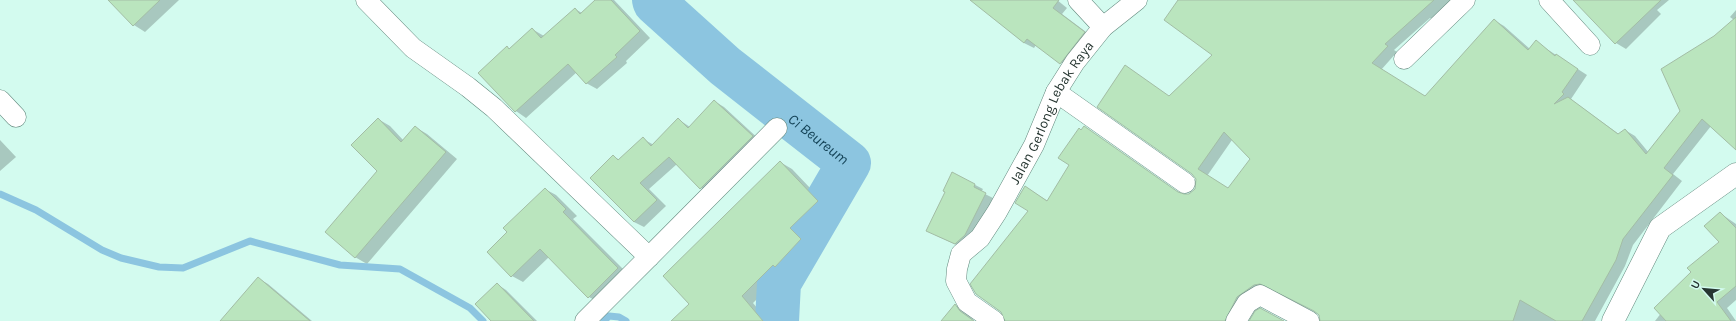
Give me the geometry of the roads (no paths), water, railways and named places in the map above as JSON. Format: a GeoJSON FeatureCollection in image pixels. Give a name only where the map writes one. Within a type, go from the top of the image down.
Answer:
{"type":"FeatureCollection","features":[{"type":"Feature","properties":{"kind":"main road"},"geometry":{"type":"LineString","coordinates":[[1613,321],[1660,228],[1736,174]]}},
{"type":"Feature","properties":{"kind":"street"},"geometry":{"type":"LineString","coordinates":[[366,0],[414,48],[494,108],[649,257]]}},
{"type":"Feature","properties":{"kind":"street"},"geometry":{"type":"LineString","coordinates":[[1078,0],[1103,27]]}},
{"type":"Feature","properties":{"kind":"street","name":"Jalan Gerlong Lebak Raya"},"geometry":{"type":"LineString","coordinates":[[994,321],[967,302],[956,281],[957,269],[961,254],[980,238],[997,212],[1034,145],[1056,92],[1075,62],[1103,27],[1137,0]]}},
{"type":"Feature","properties":{"kind":"street"},"geometry":{"type":"LineString","coordinates":[[1404,60],[1465,0]]}},
{"type":"Feature","properties":{"kind":"street"},"geometry":{"type":"LineString","coordinates":[[1549,0],[1590,45]]}},
{"type":"Feature","properties":{"kind":"street"},"geometry":{"type":"LineString","coordinates":[[1056,92],[1185,183]]}},
{"type":"Feature","properties":{"kind":"street"},"geometry":{"type":"LineString","coordinates":[[0,100],[16,117]]}},
{"type":"Feature","properties":{"kind":"street"},"geometry":{"type":"LineString","coordinates":[[586,321],[777,128]]}},
{"type":"Feature","properties":{"kind":"street"},"geometry":{"type":"LineString","coordinates":[[1236,321],[1247,303],[1260,295],[1309,321]]}},
{"type":"Feature","properties":{"kind":"waterway","name":"Ci Beureum"},"geometry":{"type":"LineString","coordinates":[[654,0],[655,3],[725,66],[849,163],[779,283],[777,321]]}},
{"type":"Feature","properties":{"kind":"waterway"},"geometry":{"type":"LineString","coordinates":[[0,194],[36,210],[102,250],[121,258],[159,267],[183,268],[250,241],[340,265],[400,269],[470,308],[483,321]]}},
{"type":"Feature","properties":{"kind":"waterway"},"geometry":{"type":"LineString","coordinates":[[604,321],[609,316],[619,317],[626,321]]}}]}
